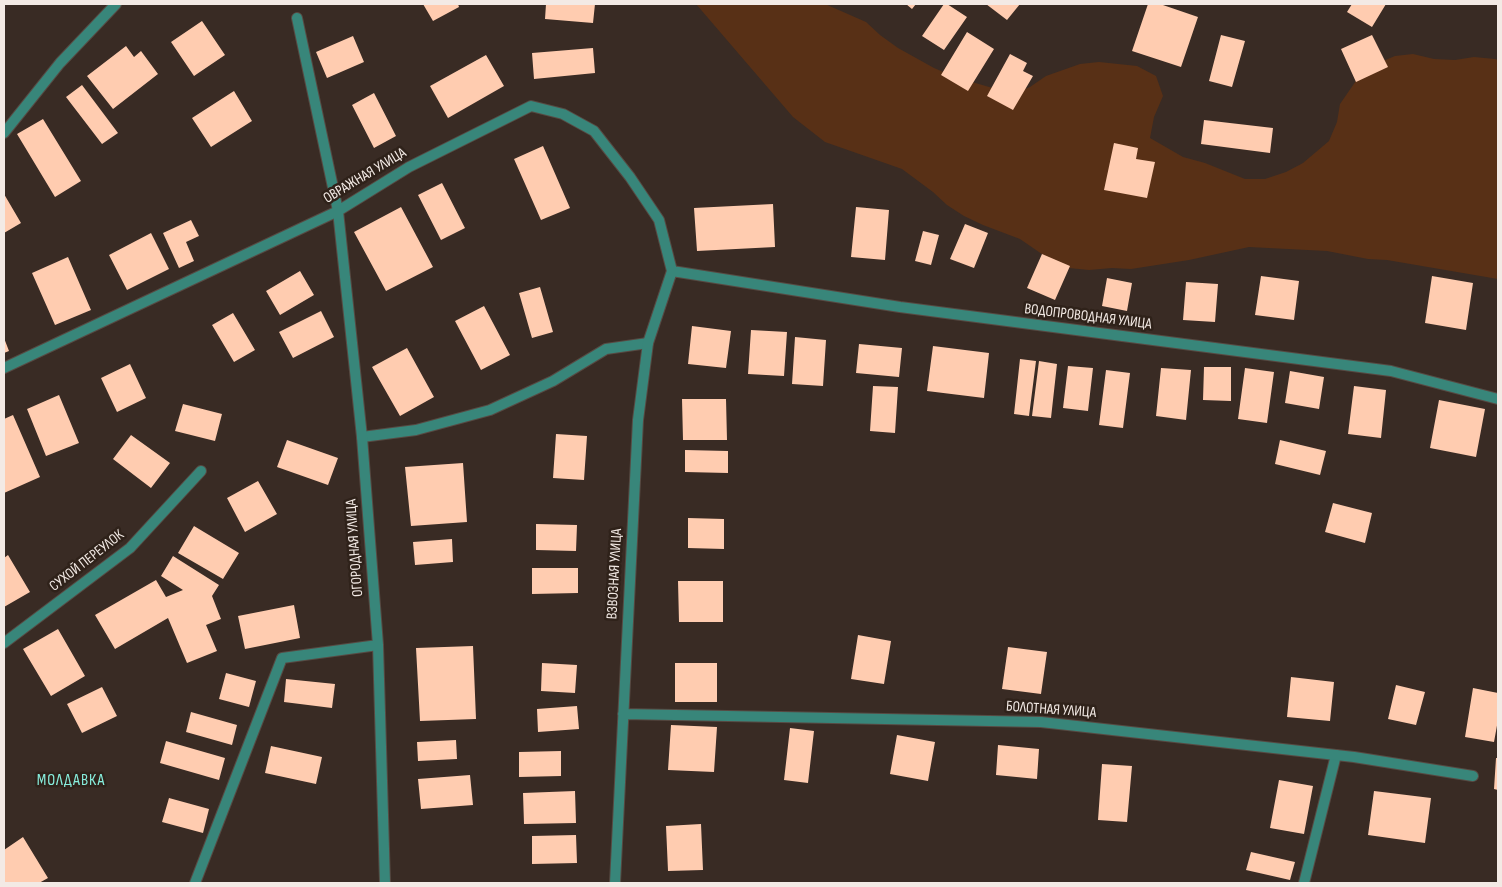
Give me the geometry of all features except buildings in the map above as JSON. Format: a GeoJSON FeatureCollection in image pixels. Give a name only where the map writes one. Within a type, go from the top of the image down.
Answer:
{"type":"FeatureCollection","features":[{"type":"Feature","properties":{"kind":"street"},"geometry":{"type":"LineString","coordinates":[[4,133],[60,63],[116,4]]}},
{"type":"Feature","properties":{"kind":"street","name":"ОГОРОДНАЯ УЛИЦА"},"geometry":{"type":"LineString","coordinates":[[297,18],[338,211],[362,438],[378,645],[384,883]]}},
{"type":"Feature","properties":{"kind":"street","name":"ОВРАЖНАЯ УЛИЦА"},"geometry":{"type":"LineString","coordinates":[[4,368],[338,211],[409,167],[531,106],[563,114],[594,131],[630,177],[659,220],[672,271]]}},
{"type":"Feature","properties":{"kind":"street","name":"ВЗВОЗНАЯ УЛИЦА"},"geometry":{"type":"LineString","coordinates":[[615,883],[638,420],[648,343],[672,271]]}},
{"type":"Feature","properties":{"kind":"street","name":"ВОДОПРОВОДНАЯ УЛИЦА"},"geometry":{"type":"LineString","coordinates":[[672,271],[900,308],[1391,372],[1498,399]]}},
{"type":"Feature","properties":{"kind":"street"},"geometry":{"type":"LineString","coordinates":[[362,438],[416,430],[490,410],[553,381],[606,349],[648,343]]}},
{"type":"Feature","properties":{"kind":"street","name":"СУХОЙ ПЕРЕУЛОК"},"geometry":{"type":"LineString","coordinates":[[4,643],[130,548],[201,471]]}},
{"type":"Feature","properties":{"kind":"street"},"geometry":{"type":"LineString","coordinates":[[195,883],[282,658],[378,645]]}},
{"type":"Feature","properties":{"kind":"street","name":"БОЛОТНАЯ УЛИЦА"},"geometry":{"type":"LineString","coordinates":[[624,714],[1041,722],[1336,755],[1473,776]]}},
{"type":"Feature","properties":{"kind":"street"},"geometry":{"type":"LineString","coordinates":[[1304,883],[1336,755]]}},
{"type":"Feature","properties":{"kind":"shaded area"},"geometry":{"type":"Polygon","coordinates":[[[696,4],[825,4],[866,22],[898,48],[934,68],[955,77],[1013,94],[1030,87],[1046,76],[1080,64],[1099,62],[1137,66],[1156,76],[1163,96],[1154,117],[1150,138],[1183,157],[1205,163],[1245,179],[1265,179],[1286,172],[1303,163],[1329,141],[1337,122],[1340,104],[1360,75],[1376,64],[1395,56],[1413,54],[1434,59],[1455,60],[1474,57],[1498,60],[1498,279],[1327,251],[1249,247],[1189,260],[1131,269],[1089,270],[1069,268],[1052,261],[1020,239],[964,216],[947,205],[902,169],[825,142],[793,117],[696,4]]]}},
{"type":"Feature","properties":{"kind":"district","name":"МОЛДАВКА"},"geometry":{"type":"Point","coordinates":[71,781]}}]}
